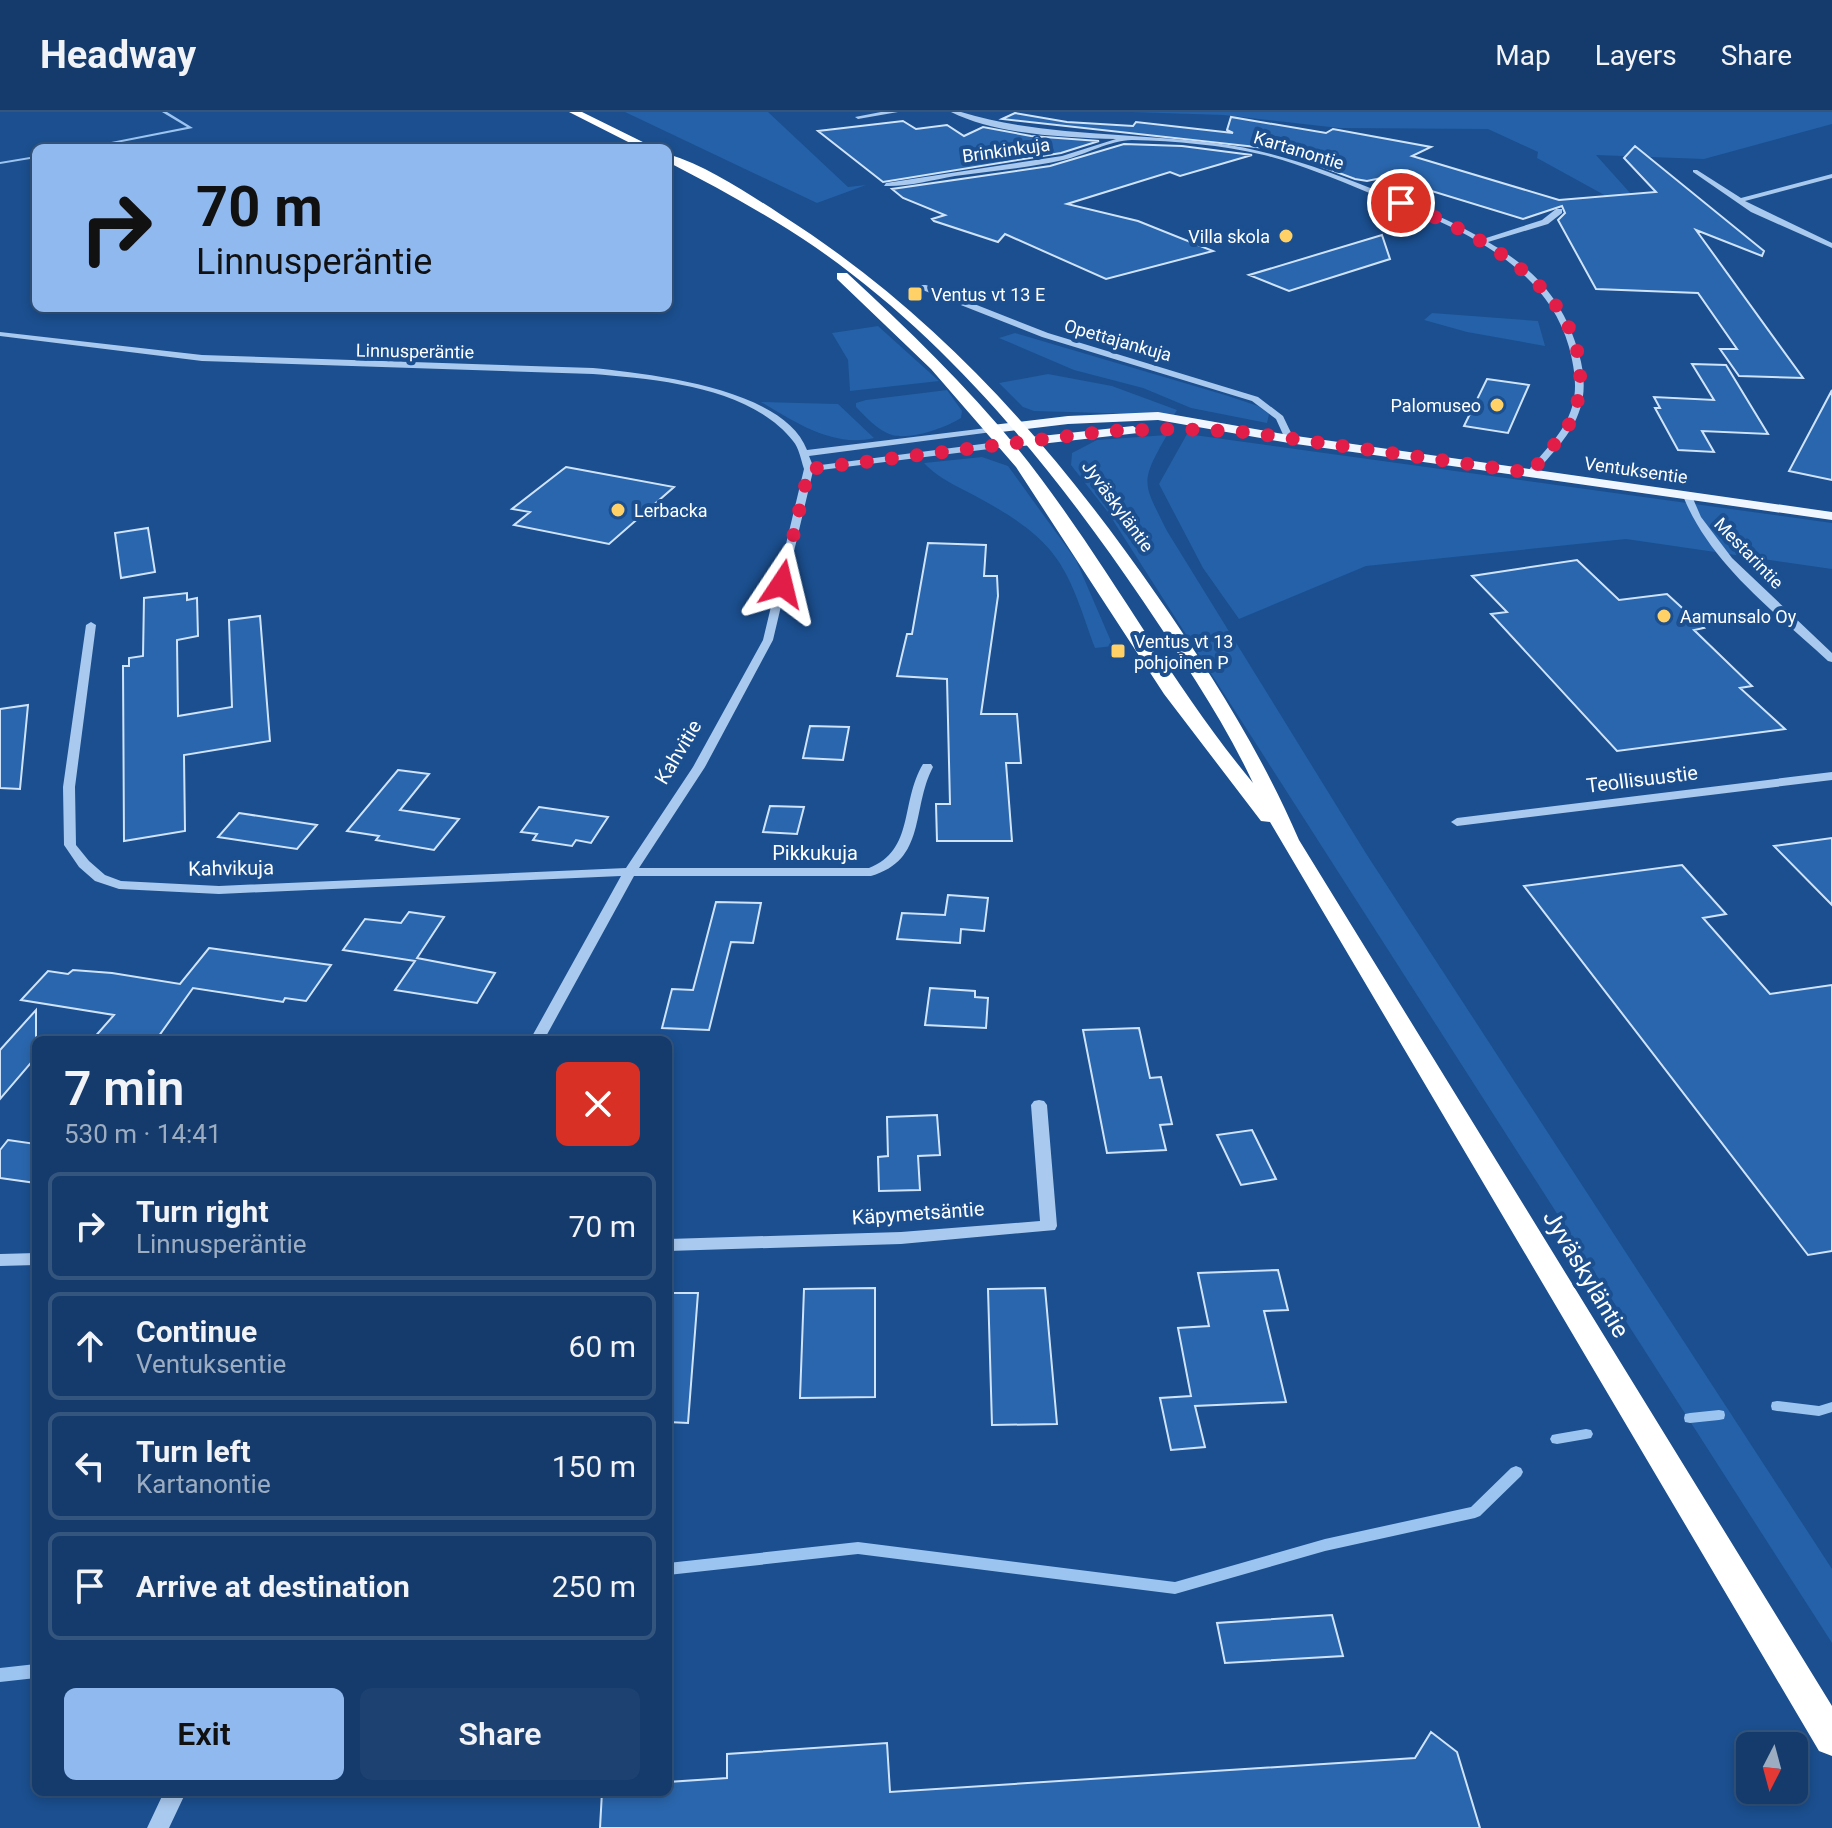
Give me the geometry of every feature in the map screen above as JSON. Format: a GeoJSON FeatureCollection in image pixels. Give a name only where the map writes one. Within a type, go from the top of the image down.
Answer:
{"type":"FeatureCollection","features":[{"type":"Feature","properties":{"kind":"highway"},"geometry":{"type":"LineString","coordinates":[[574,112],[641,144]]}},
{"type":"Feature","properties":{"kind":"highway","name":"Jyväskyläntie"},"geometry":{"type":"LineString","coordinates":[[672,159],[818,240],[948,348],[1036,441],[1123,556],[1252,759],[1288,840],[1832,1739]]}},
{"type":"Feature","properties":{"kind":"highway","name":"Jyväskyläntie"},"geometry":{"type":"LineString","coordinates":[[756,205],[831,267],[924,352],[1005,444],[1090,560],[1143,649],[1205,736],[1288,840]]}},
{"type":"Feature","properties":{"kind":"main road","name":"Ventuksentie"},"geometry":{"type":"LineString","coordinates":[[992,429],[1158,416],[1289,439],[1832,516]]}},
{"type":"Feature","properties":{"kind":"main road","name":"Ventuksentie"},"geometry":{"type":"LineString","coordinates":[[1005,444],[1153,429],[1245,432]]}},
{"type":"Feature","properties":{"kind":"street"},"geometry":{"type":"LineString","coordinates":[[858,117],[895,112]]}},
{"type":"Feature","properties":{"kind":"street","name":"Kartanontie"},"geometry":{"type":"LineString","coordinates":[[954,112],[1015,129],[1256,151],[1356,185],[1483,241],[1512,261],[1554,301],[1574,339],[1579,390],[1576,411],[1531,473]]}},
{"type":"Feature","properties":{"kind":"street","name":"Brinkinkuja"},"geometry":{"type":"LineString","coordinates":[[886,185],[1063,158],[1128,137]]}},
{"type":"Feature","properties":{"kind":"street"},"geometry":{"type":"LineString","coordinates":[[1695,171],[1738,201],[1832,246]]}},
{"type":"Feature","properties":{"kind":"street"},"geometry":{"type":"LineString","coordinates":[[1738,201],[1832,176]]}},
{"type":"Feature","properties":{"kind":"street"},"geometry":{"type":"LineString","coordinates":[[1483,241],[1545,222],[1559,211]]}},
{"type":"Feature","properties":{"kind":"street","name":"Opettajankuja"},"geometry":{"type":"LineString","coordinates":[[923,287],[1045,335],[1230,389],[1271,408],[1280,418],[1289,439]]}},
{"type":"Feature","properties":{"kind":"street","name":"Linnusperäntie"},"geometry":{"type":"LineString","coordinates":[[0,334],[202,358],[593,371],[656,376],[712,390],[780,420],[797,436],[807,453]]}},
{"type":"Feature","properties":{"kind":"street"},"geometry":{"type":"LineString","coordinates":[[992,429],[807,453],[809,469],[1005,444]]}},
{"type":"Feature","properties":{"kind":"street","name":"Kahvitie"},"geometry":{"type":"LineString","coordinates":[[539,1036],[630,872],[699,767],[768,640],[809,469]]}},
{"type":"Feature","properties":{"kind":"street","name":"Mestarintie"},"geometry":{"type":"LineString","coordinates":[[1688,496],[1693,517],[1710,541],[1832,659]]}},
{"type":"Feature","properties":{"kind":"street","name":"Kahvikuja"},"geometry":{"type":"LineString","coordinates":[[91,625],[69,787],[70,845],[84,864],[100,878],[119,885],[149,889],[219,890],[630,872]]}},
{"type":"Feature","properties":{"kind":"street","name":"Pikkukuja"},"geometry":{"type":"LineString","coordinates":[[630,872],[871,872],[884,869],[894,864],[904,849],[918,778],[927,767]]}},
{"type":"Feature","properties":{"kind":"street","name":"Teollisuustie"},"geometry":{"type":"LineString","coordinates":[[1457,822],[1832,776]]}},
{"type":"Feature","properties":{"kind":"street","name":"Käpymetsäntie"},"geometry":{"type":"LineString","coordinates":[[672,1245],[901,1238],[1049,1226],[1039,1105]]}},
{"type":"Feature","properties":{"kind":"street"},"geometry":{"type":"LineString","coordinates":[[0,1260],[32,1259]]}},
{"type":"Feature","properties":{"kind":"street"},"geometry":{"type":"LineString","coordinates":[[158,1828],[173,1796]]}},
{"type":"Feature","properties":{"kind":"shaded area"},"geometry":{"type":"Polygon","coordinates":[[[625,112],[768,112],[848,187],[866,185],[817,203],[625,112]]]}},
{"type":"Feature","properties":{"kind":"shaded area"},"geometry":{"type":"Polygon","coordinates":[[[1131,112],[1832,112],[1832,124],[1704,159],[1596,155],[1640,204],[1617,202],[1537,158],[1538,152],[1488,129],[1339,128],[1224,115],[1131,112]]]}},
{"type":"Feature","properties":{"kind":"shaded area"},"geometry":{"type":"Polygon","coordinates":[[[1432,313],[1538,321],[1545,346],[1467,332],[1424,320],[1432,313]]]}},
{"type":"Feature","properties":{"kind":"shaded area"},"geometry":{"type":"Polygon","coordinates":[[[878,326],[939,381],[850,391],[848,360],[832,333],[878,326]]]}},
{"type":"Feature","properties":{"kind":"shaded area"},"geometry":{"type":"Polygon","coordinates":[[[1015,333],[1258,406],[1269,414],[1267,423],[1191,408],[1143,388],[1074,370],[999,338],[1015,333]]]}},
{"type":"Feature","properties":{"kind":"shaded area"},"geometry":{"type":"Polygon","coordinates":[[[1048,374],[1112,386],[1177,410],[1174,415],[1034,411],[1023,407],[999,383],[1048,374]]]}},
{"type":"Feature","properties":{"kind":"shaded area"},"geometry":{"type":"Polygon","coordinates":[[[947,390],[962,411],[961,418],[918,434],[900,436],[887,433],[856,407],[856,403],[866,400],[947,390]]]}},
{"type":"Feature","properties":{"kind":"shaded area"},"geometry":{"type":"Polygon","coordinates":[[[761,402],[838,404],[874,438],[859,440],[829,436],[801,425],[761,402]]]}},
{"type":"Feature","properties":{"kind":"shaded area"},"geometry":{"type":"Polygon","coordinates":[[[1187,434],[1832,523],[1832,569],[1626,539],[1366,566],[1239,619],[1203,568],[1159,484],[1187,434]]]}},
{"type":"Feature","properties":{"kind":"shaded area"},"geometry":{"type":"Polygon","coordinates":[[[1167,435],[1148,474],[1148,483],[1167,531],[1367,855],[1832,1569],[1832,1643],[1107,511],[1071,465],[1072,453],[1097,440],[1167,435]]]}},
{"type":"Feature","properties":{"kind":"shaded area"},"geometry":{"type":"Polygon","coordinates":[[[982,457],[1008,466],[1076,560],[1113,646],[1095,648],[1069,580],[1048,547],[1013,518],[946,480],[924,463],[982,457]]]}},
{"type":"Feature","properties":{"kind":"building"},"geometry":{"type":"Polygon","coordinates":[[[1015,113],[1067,122],[1133,126],[1136,122],[1233,133],[1227,130],[1231,117],[1326,133],[1333,129],[1431,147],[1412,156],[1559,200],[1656,192],[1624,158],[1635,146],[1764,251],[1762,256],[1696,230],[1803,378],[1739,376],[1720,349],[1737,349],[1698,293],[1596,289],[1558,220],[1565,213],[1562,206],[1523,219],[1386,177],[1367,181],[1355,179],[1275,149],[1002,119],[1015,113]]]}},
{"type":"Feature","properties":{"kind":"building"},"geometry":{"type":"Polygon","coordinates":[[[903,121],[916,129],[947,125],[964,136],[983,127],[1031,136],[1099,141],[1061,153],[883,182],[818,131],[903,121]]]}},
{"type":"Feature","properties":{"kind":"building"},"geometry":{"type":"Polygon","coordinates":[[[1124,144],[1182,146],[1252,155],[1180,176],[1170,172],[1067,204],[1138,221],[1213,251],[1106,279],[1005,234],[998,242],[934,221],[932,219],[945,215],[903,198],[892,189],[1050,166],[1124,144]]]}},
{"type":"Feature","properties":{"kind":"building"},"geometry":{"type":"Polygon","coordinates":[[[1382,235],[1390,259],[1289,291],[1249,275],[1382,235]]]}},
{"type":"Feature","properties":{"kind":"building"},"geometry":{"type":"Polygon","coordinates":[[[1692,364],[1726,365],[1768,434],[1702,431],[1714,452],[1678,450],[1655,408],[1660,408],[1654,397],[1714,400],[1692,364]]]}},
{"type":"Feature","properties":{"kind":"building","name":"Palomuseo"},"geometry":{"type":"Polygon","coordinates":[[[1487,379],[1529,385],[1508,433],[1464,426],[1487,379]]]}},
{"type":"Feature","properties":{"kind":"building"},"geometry":{"type":"Polygon","coordinates":[[[1832,390],[1832,480],[1789,471],[1832,390]]]}},
{"type":"Feature","properties":{"kind":"building"},"geometry":{"type":"Polygon","coordinates":[[[566,467],[674,487],[609,544],[514,525],[530,512],[512,509],[566,467]]]}},
{"type":"Feature","properties":{"kind":"building"},"geometry":{"type":"Polygon","coordinates":[[[148,528],[155,572],[121,578],[115,533],[148,528]]]}},
{"type":"Feature","properties":{"kind":"building"},"geometry":{"type":"Polygon","coordinates":[[[928,543],[986,545],[984,576],[997,576],[998,596],[981,714],[1017,714],[1021,763],[1006,763],[1012,841],[937,841],[936,804],[950,804],[947,679],[897,676],[907,634],[912,634],[928,543]]]}},
{"type":"Feature","properties":{"kind":"building"},"geometry":{"type":"Polygon","coordinates":[[[1577,560],[1619,600],[1667,594],[1704,628],[1694,630],[1752,686],[1740,688],[1785,729],[1617,751],[1491,614],[1507,612],[1472,576],[1577,560]]]}},
{"type":"Feature","properties":{"kind":"building"},"geometry":{"type":"Polygon","coordinates":[[[187,593],[187,600],[197,598],[198,636],[177,640],[178,716],[232,707],[229,620],[260,616],[270,741],[184,755],[185,831],[124,841],[123,666],[129,666],[129,658],[143,656],[144,598],[187,593]]]}},
{"type":"Feature","properties":{"kind":"building"},"geometry":{"type":"Polygon","coordinates":[[[28,705],[20,789],[0,788],[0,709],[28,705]]]}},
{"type":"Feature","properties":{"kind":"building"},"geometry":{"type":"Polygon","coordinates":[[[810,726],[849,727],[843,760],[803,758],[810,726]]]}},
{"type":"Feature","properties":{"kind":"building"},"geometry":{"type":"Polygon","coordinates":[[[398,770],[429,774],[400,810],[459,819],[434,850],[376,840],[379,836],[347,831],[398,770]]]}},
{"type":"Feature","properties":{"kind":"building"},"geometry":{"type":"Polygon","coordinates":[[[770,806],[804,807],[797,834],[763,832],[770,806]]]}},
{"type":"Feature","properties":{"kind":"building"},"geometry":{"type":"Polygon","coordinates":[[[539,807],[608,817],[591,843],[576,840],[572,846],[533,840],[537,834],[521,832],[539,807]]]}},
{"type":"Feature","properties":{"kind":"building"},"geometry":{"type":"Polygon","coordinates":[[[239,813],[317,825],[297,849],[218,837],[239,813]]]}},
{"type":"Feature","properties":{"kind":"building"},"geometry":{"type":"Polygon","coordinates":[[[1832,838],[1832,905],[1774,846],[1832,838]]]}},
{"type":"Feature","properties":{"kind":"building"},"geometry":{"type":"Polygon","coordinates":[[[1682,865],[1726,914],[1703,918],[1770,994],[1832,985],[1832,1251],[1808,1255],[1524,886],[1682,865]]]}},
{"type":"Feature","properties":{"kind":"building"},"geometry":{"type":"Polygon","coordinates":[[[948,895],[988,898],[984,931],[961,929],[960,943],[897,939],[902,913],[945,915],[948,895]]]}},
{"type":"Feature","properties":{"kind":"building"},"geometry":{"type":"Polygon","coordinates":[[[716,902],[761,903],[753,943],[731,942],[709,1030],[662,1028],[672,989],[693,990],[716,902]]]}},
{"type":"Feature","properties":{"kind":"building"},"geometry":{"type":"Polygon","coordinates":[[[409,912],[444,917],[417,958],[495,973],[477,1003],[395,990],[415,961],[343,950],[365,919],[401,923],[409,912]]]}},
{"type":"Feature","properties":{"kind":"building"},"geometry":{"type":"Polygon","coordinates":[[[209,948],[331,965],[306,1001],[285,998],[283,1002],[193,988],[159,1036],[96,1036],[114,1015],[21,1000],[48,971],[112,973],[180,984],[209,948]]]}},
{"type":"Feature","properties":{"kind":"building"},"geometry":{"type":"Polygon","coordinates":[[[930,988],[975,991],[975,997],[988,998],[986,1028],[925,1025],[930,988]]]}},
{"type":"Feature","properties":{"kind":"building"},"geometry":{"type":"Polygon","coordinates":[[[36,1010],[32,1062],[0,1099],[0,1050],[36,1010]]]}},
{"type":"Feature","properties":{"kind":"building"},"geometry":{"type":"Polygon","coordinates":[[[1139,1028],[1150,1078],[1161,1077],[1172,1124],[1160,1125],[1166,1150],[1107,1153],[1083,1030],[1139,1028]]]}},
{"type":"Feature","properties":{"kind":"building"},"geometry":{"type":"Polygon","coordinates":[[[937,1115],[940,1155],[918,1156],[920,1190],[879,1191],[878,1157],[888,1156],[887,1117],[937,1115]]]}},
{"type":"Feature","properties":{"kind":"building"},"geometry":{"type":"Polygon","coordinates":[[[1252,1130],[1276,1179],[1241,1185],[1217,1135],[1252,1130]]]}},
{"type":"Feature","properties":{"kind":"building"},"geometry":{"type":"Polygon","coordinates":[[[8,1140],[32,1143],[32,1182],[0,1178],[0,1150],[8,1140]]]}},
{"type":"Feature","properties":{"kind":"building"},"geometry":{"type":"Polygon","coordinates":[[[1278,1270],[1288,1310],[1264,1311],[1286,1402],[1195,1406],[1205,1447],[1171,1450],[1160,1398],[1191,1396],[1178,1328],[1209,1326],[1198,1273],[1278,1270]]]}},
{"type":"Feature","properties":{"kind":"building"},"geometry":{"type":"Polygon","coordinates":[[[875,1288],[875,1397],[800,1398],[804,1289],[875,1288]]]}},
{"type":"Feature","properties":{"kind":"building"},"geometry":{"type":"Polygon","coordinates":[[[1045,1288],[1057,1424],[992,1425],[988,1289],[1045,1288]]]}},
{"type":"Feature","properties":{"kind":"building"},"geometry":{"type":"Polygon","coordinates":[[[672,1293],[698,1293],[688,1423],[672,1422],[672,1293]]]}},
{"type":"Feature","properties":{"kind":"building"},"geometry":{"type":"Polygon","coordinates":[[[1332,1615],[1343,1656],[1225,1663],[1217,1623],[1332,1615]]]}},
{"type":"Feature","properties":{"kind":"building"},"geometry":{"type":"Polygon","coordinates":[[[1431,1732],[1457,1752],[1480,1828],[600,1828],[602,1796],[672,1796],[672,1782],[727,1778],[727,1754],[887,1743],[890,1792],[1415,1758],[1431,1732]]]}},
{"type":"Feature","properties":{"kind":"waterway"},"geometry":{"type":"LineString","coordinates":[[105,144],[191,128],[164,112]]}},
{"type":"Feature","properties":{"kind":"waterway"},"geometry":{"type":"LineString","coordinates":[[0,163],[32,158]]}},
{"type":"Feature","properties":{"kind":"waterway"},"geometry":{"type":"LineString","coordinates":[[1777,1406],[1819,1411],[1832,1407]]}},
{"type":"Feature","properties":{"kind":"waterway"},"geometry":{"type":"LineString","coordinates":[[1690,1418],[1719,1415]]}},
{"type":"Feature","properties":{"kind":"waterway"},"geometry":{"type":"LineString","coordinates":[[1557,1439],[1586,1434]]}},
{"type":"Feature","properties":{"kind":"waterway"},"geometry":{"type":"LineString","coordinates":[[672,1569],[858,1548],[1175,1588],[1325,1545],[1475,1512],[1516,1472]]}},
{"type":"Feature","properties":{"kind":"waterway"},"geometry":{"type":"LineString","coordinates":[[0,1675],[32,1671]]}},
{"type":"Feature","properties":{"kind":"place","name":"Villa skola"},"geometry":{"type":"Point","coordinates":[1286,236]}},
{"type":"Feature","properties":{"kind":"place","name":"Ventus vt 13 E"},"geometry":{"type":"Point","coordinates":[915,294]}},
{"type":"Feature","properties":{"kind":"place","name":"Palomuseo"},"geometry":{"type":"Point","coordinates":[1497,405]}},
{"type":"Feature","properties":{"kind":"place","name":"Lerbacka"},"geometry":{"type":"Point","coordinates":[618,510]}},
{"type":"Feature","properties":{"kind":"place","name":"Aamunsalo Oy"},"geometry":{"type":"Point","coordinates":[1664,616]}},
{"type":"Feature","properties":{"kind":"place","name":"Ventus vt 13 pohjoinen P"},"geometry":{"type":"Point","coordinates":[1118,651]}},
{"type":"Feature","properties":{"kind":"route"},"geometry":{"type":"LineString","coordinates":[[782,584],[796,511],[809,469],[1109,431],[1178,429],[1245,432],[1531,473],[1566,429],[1576,411],[1579,375],[1574,339],[1567,320],[1554,301],[1494,248],[1401,203]]}}]}
